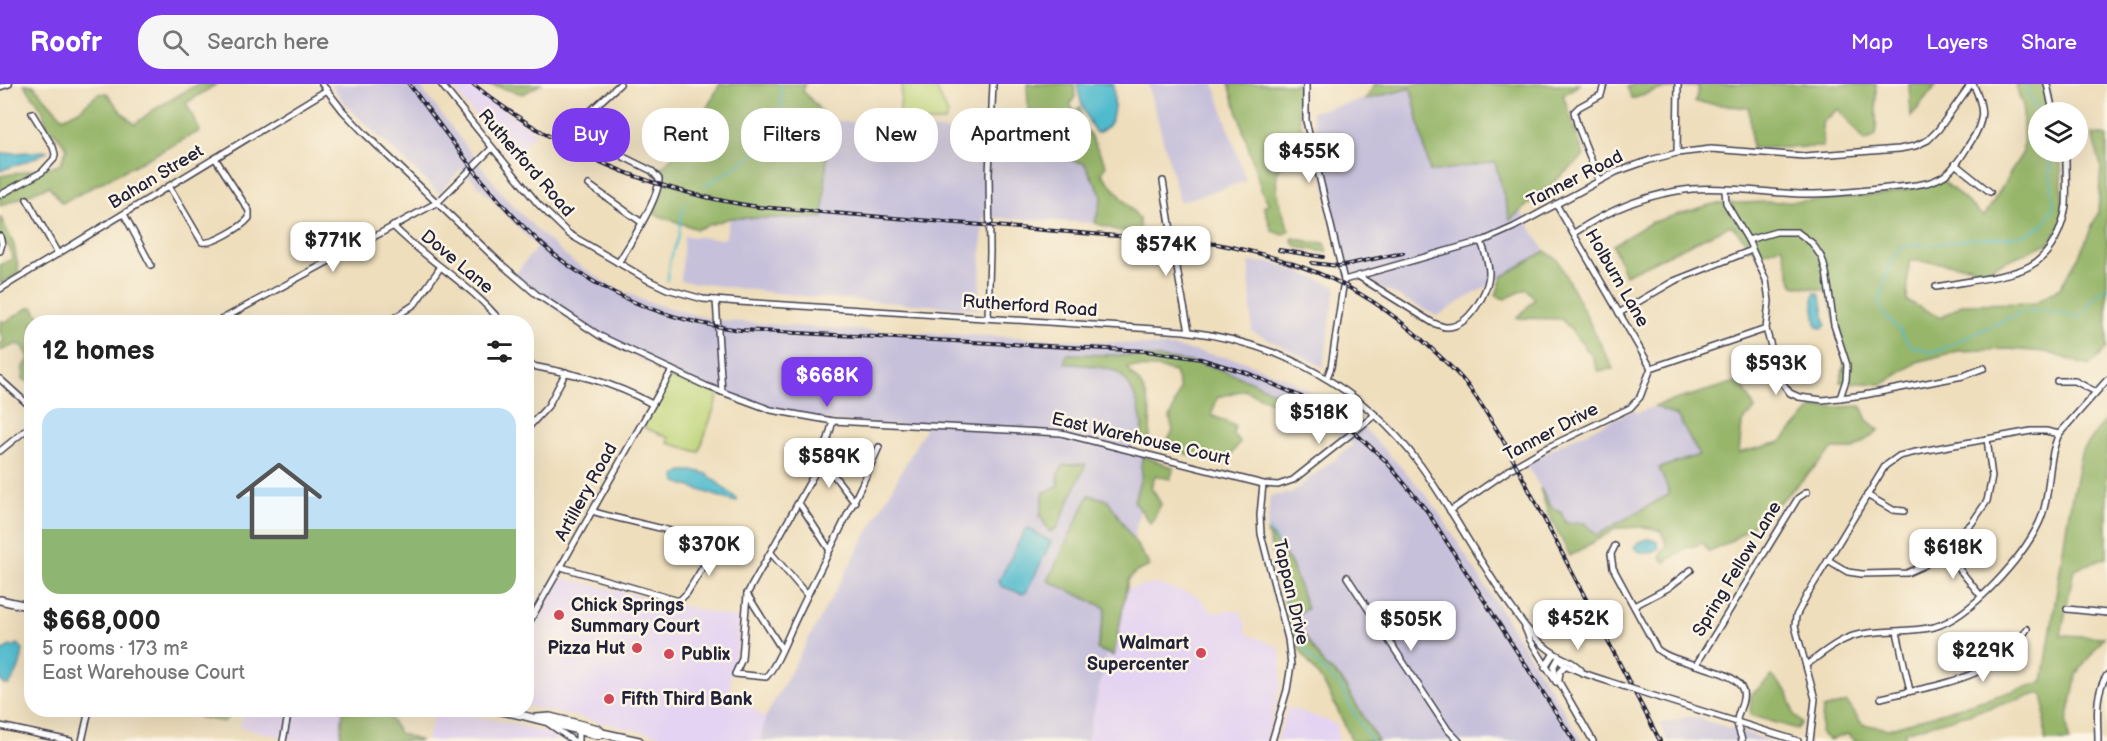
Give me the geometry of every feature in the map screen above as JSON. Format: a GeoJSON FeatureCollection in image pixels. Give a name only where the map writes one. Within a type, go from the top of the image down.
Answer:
{"type":"FeatureCollection","features":[{"type":"Feature","properties":{"kind":"main road"},"geometry":{"type":"LineString","coordinates":[[0,600],[24,605]]}},
{"type":"Feature","properties":{"kind":"main road"},"geometry":{"type":"LineString","coordinates":[[531,717],[548,723],[598,729],[602,733]]}},
{"type":"Feature","properties":{"kind":"main road"},"geometry":{"type":"LineString","coordinates":[[536,718],[550,717],[593,734],[602,733],[639,741]]}},
{"type":"Feature","properties":{"kind":"main road"},"geometry":{"type":"LineString","coordinates":[[584,741],[593,734]]}},
{"type":"Feature","properties":{"kind":"street"},"geometry":{"type":"LineString","coordinates":[[0,87],[9,84]]}},
{"type":"Feature","properties":{"kind":"street","name":"East Warehouse Court"},"geometry":{"type":"LineString","coordinates":[[322,84],[355,124],[500,263],[557,309],[600,336],[672,370],[771,410],[833,421],[1061,433],[1263,484],[1278,485],[1293,480],[1375,415]]}},
{"type":"Feature","properties":{"kind":"street","name":"Rutherford Road"},"geometry":{"type":"LineString","coordinates":[[441,84],[538,204],[557,224],[582,242],[648,280],[688,296],[716,300],[1189,331],[1260,346],[1292,360],[1327,378],[1375,415],[1409,451],[1522,621],[1557,655],[1561,662],[1571,669],[1581,670],[1607,681],[1798,741]]}},
{"type":"Feature","properties":{"kind":"street"},"geometry":{"type":"LineString","coordinates":[[618,263],[657,191],[658,176],[591,141],[579,130],[586,116],[620,84]]}},
{"type":"Feature","properties":{"kind":"street"},"geometry":{"type":"LineString","coordinates":[[988,318],[989,174],[993,84]]}},
{"type":"Feature","properties":{"kind":"street"},"geometry":{"type":"LineString","coordinates":[[1306,84],[1306,121],[1344,280],[1331,367],[1327,378]]}},
{"type":"Feature","properties":{"kind":"street"},"geometry":{"type":"LineString","coordinates":[[1599,180],[1574,112],[1599,97],[1604,84]]}},
{"type":"Feature","properties":{"kind":"street"},"geometry":{"type":"LineString","coordinates":[[1677,153],[1678,84]]}},
{"type":"Feature","properties":{"kind":"street"},"geometry":{"type":"LineString","coordinates":[[1574,233],[1606,214],[1646,198],[1692,189],[1809,195],[1904,186],[1938,179],[1950,171],[1982,124],[1981,107],[1972,84]]}},
{"type":"Feature","properties":{"kind":"street","name":"Tanner Road"},"geometry":{"type":"LineString","coordinates":[[1344,280],[1481,241],[1514,227],[1599,180],[1633,165],[1677,153],[1712,149],[1804,156],[1910,147],[1924,142],[1938,130],[1972,84]]}},
{"type":"Feature","properties":{"kind":"street"},"geometry":{"type":"LineString","coordinates":[[2047,84],[2051,102]]}},
{"type":"Feature","properties":{"kind":"street","name":"Bahan Street"},"geometry":{"type":"LineString","coordinates":[[0,289],[327,90]]}},
{"type":"Feature","properties":{"kind":"street"},"geometry":{"type":"LineString","coordinates":[[0,195],[42,172],[54,159],[53,147],[32,113]]}},
{"type":"Feature","properties":{"kind":"street"},"geometry":{"type":"LineString","coordinates":[[230,315],[438,202],[492,148]]}},
{"type":"Feature","properties":{"kind":"street"},"geometry":{"type":"LineString","coordinates":[[169,186],[201,242],[211,242],[243,224],[249,218],[248,209],[215,158]]}},
{"type":"Feature","properties":{"kind":"street"},"geometry":{"type":"LineString","coordinates":[[1936,287],[2011,273],[2030,267],[2048,252],[2060,230],[2066,206],[2066,162]]}},
{"type":"Feature","properties":{"kind":"street"},"geometry":{"type":"LineString","coordinates":[[1955,164],[1990,192]]}},
{"type":"Feature","properties":{"kind":"street"},"geometry":{"type":"LineString","coordinates":[[1163,181],[1189,331]]}},
{"type":"Feature","properties":{"kind":"street"},"geometry":{"type":"LineString","coordinates":[[589,185],[641,222]]}},
{"type":"Feature","properties":{"kind":"street"},"geometry":{"type":"LineString","coordinates":[[1725,190],[1726,203],[1748,240],[1768,288],[1766,329],[1781,381],[1786,389],[1795,395],[1822,400],[1864,395],[1953,378],[1984,368]]}},
{"type":"Feature","properties":{"kind":"street"},"geometry":{"type":"LineString","coordinates":[[27,200],[58,254]]}},
{"type":"Feature","properties":{"kind":"street","name":"Holburn Lane"},"geometry":{"type":"LineString","coordinates":[[1557,204],[1651,368]]}},
{"type":"Feature","properties":{"kind":"street"},"geometry":{"type":"LineString","coordinates":[[124,214],[151,265]]}},
{"type":"Feature","properties":{"kind":"street","name":"Dove Lane"},"geometry":{"type":"LineString","coordinates":[[393,226],[494,315]]}},
{"type":"Feature","properties":{"kind":"street"},"geometry":{"type":"LineString","coordinates":[[1748,240],[1776,232],[1797,232],[1812,243],[1822,258],[1834,326],[1847,369],[1840,398]]}},
{"type":"Feature","properties":{"kind":"street"},"geometry":{"type":"LineString","coordinates":[[0,236],[2,244],[0,251]]}},
{"type":"Feature","properties":{"kind":"street"},"geometry":{"type":"LineString","coordinates":[[1358,276],[1433,323],[1445,327],[1454,326],[1479,305],[1488,285],[1488,266],[1481,241]]}},
{"type":"Feature","properties":{"kind":"street"},"geometry":{"type":"LineString","coordinates":[[1619,312],[1674,281],[1752,250]]}},
{"type":"Feature","properties":{"kind":"street"},"geometry":{"type":"LineString","coordinates":[[398,315],[415,304],[441,268]]}},
{"type":"Feature","properties":{"kind":"street"},"geometry":{"type":"LineString","coordinates":[[716,300],[722,392]]}},
{"type":"Feature","properties":{"kind":"street"},"geometry":{"type":"LineString","coordinates":[[1651,368],[1766,329]]}},
{"type":"Feature","properties":{"kind":"street"},"geometry":{"type":"LineString","coordinates":[[534,366],[606,382],[652,404]]}},
{"type":"Feature","properties":{"kind":"street","name":"Tanner Drive"},"geometry":{"type":"LineString","coordinates":[[1450,511],[1544,449],[1634,405],[1640,397],[1651,368]]}},
{"type":"Feature","properties":{"kind":"street","name":"Artillery Road"},"geometry":{"type":"LineString","coordinates":[[534,614],[672,370]]}},
{"type":"Feature","properties":{"kind":"street"},"geometry":{"type":"LineString","coordinates":[[534,421],[548,405],[566,372]]}},
{"type":"Feature","properties":{"kind":"street"},"geometry":{"type":"LineString","coordinates":[[0,379],[24,401]]}},
{"type":"Feature","properties":{"kind":"street"},"geometry":{"type":"LineString","coordinates":[[1806,665],[1849,638],[1866,634],[1916,630],[1942,624],[1981,596],[2003,575],[2038,525],[2045,507],[2054,445],[2059,434],[2107,380]]}},
{"type":"Feature","properties":{"kind":"street"},"geometry":{"type":"LineString","coordinates":[[2057,381],[2075,381],[2096,392]]}},
{"type":"Feature","properties":{"kind":"street"},"geometry":{"type":"LineString","coordinates":[[833,421],[822,460],[747,594],[742,659],[735,674],[766,677],[774,668],[781,648],[829,549],[855,503],[879,447]]}},
{"type":"Feature","properties":{"kind":"street"},"geometry":{"type":"LineString","coordinates":[[1810,741],[1816,702],[1796,634],[1796,616],[1885,466],[1899,456],[1987,439],[2039,430],[2059,434]]}},
{"type":"Feature","properties":{"kind":"street"},"geometry":{"type":"LineString","coordinates":[[0,452],[24,432]]}},
{"type":"Feature","properties":{"kind":"street"},"geometry":{"type":"LineString","coordinates":[[1828,560],[1855,574],[1900,574],[1920,569],[1972,523],[1987,501],[1992,477],[1987,439]]}},
{"type":"Feature","properties":{"kind":"street"},"geometry":{"type":"LineString","coordinates":[[822,460],[855,503]]}},
{"type":"Feature","properties":{"kind":"street","name":"Tappan Drive"},"geometry":{"type":"LineString","coordinates":[[1263,484],[1261,534],[1288,639],[1291,665],[1287,690],[1272,741]]}},
{"type":"Feature","properties":{"kind":"street","name":"Spring Fellow Lane"},"geometry":{"type":"LineString","coordinates":[[1696,665],[1798,498],[1807,492]]}},
{"type":"Feature","properties":{"kind":"street"},"geometry":{"type":"LineString","coordinates":[[1867,495],[1893,510],[1904,512]]}},
{"type":"Feature","properties":{"kind":"street"},"geometry":{"type":"LineString","coordinates":[[799,502],[829,549]]}},
{"type":"Feature","properties":{"kind":"street"},"geometry":{"type":"LineString","coordinates":[[561,567],[679,601],[714,549],[703,542],[678,534],[592,511]]}},
{"type":"Feature","properties":{"kind":"street"},"geometry":{"type":"LineString","coordinates":[[1615,546],[1610,560],[1657,649],[1674,659],[1732,678],[1740,685],[1743,702],[1736,721],[1742,741]]}},
{"type":"Feature","properties":{"kind":"street"},"geometry":{"type":"LineString","coordinates":[[1943,549],[1981,596]]}},
{"type":"Feature","properties":{"kind":"street"},"geometry":{"type":"LineString","coordinates":[[771,553],[807,595]]}},
{"type":"Feature","properties":{"kind":"street"},"geometry":{"type":"LineString","coordinates":[[1634,606],[1668,588],[1691,570]]}},
{"type":"Feature","properties":{"kind":"street"},"geometry":{"type":"LineString","coordinates":[[1347,577],[1449,730],[1459,741]]}},
{"type":"Feature","properties":{"kind":"street"},"geometry":{"type":"LineString","coordinates":[[747,594],[781,648]]}},
{"type":"Feature","properties":{"kind":"street"},"geometry":{"type":"LineString","coordinates":[[2067,609],[2107,613]]}},
{"type":"Feature","properties":{"kind":"street"},"geometry":{"type":"LineString","coordinates":[[1522,621],[1552,679],[1561,688]]}},
{"type":"Feature","properties":{"kind":"street"},"geometry":{"type":"LineString","coordinates":[[1881,698],[1981,671],[2003,657],[2020,641],[2027,629]]}},
{"type":"Feature","properties":{"kind":"street"},"geometry":{"type":"LineString","coordinates":[[1897,632],[1910,691]]}},
{"type":"Feature","properties":{"kind":"street"},"geometry":{"type":"LineString","coordinates":[[1545,666],[1557,655]]}},
{"type":"Feature","properties":{"kind":"street"},"geometry":{"type":"LineString","coordinates":[[1557,655],[1553,668],[1561,688],[1593,741]]}},
{"type":"Feature","properties":{"kind":"street","name":"Rutherford Road"},"geometry":{"type":"LineString","coordinates":[[1557,655],[1572,661],[1581,670]]}},
{"type":"Feature","properties":{"kind":"street"},"geometry":{"type":"LineString","coordinates":[[1561,688],[1558,675],[1566,665]]}},
{"type":"Feature","properties":{"kind":"street"},"geometry":{"type":"LineString","coordinates":[[2098,741],[2099,696],[2107,675]]}},
{"type":"Feature","properties":{"kind":"street"},"geometry":{"type":"LineString","coordinates":[[82,741],[87,717]]}},
{"type":"Feature","properties":{"kind":"street"},"geometry":{"type":"LineString","coordinates":[[283,741],[288,717]]}},
{"type":"Feature","properties":{"kind":"street"},"geometry":{"type":"LineString","coordinates":[[548,723],[576,741],[578,727]]}},
{"type":"Feature","properties":{"kind":"street"},"geometry":{"type":"LineString","coordinates":[[0,726],[70,741]]}},
{"type":"Feature","properties":{"kind":"shaded area"},"geometry":{"type":"Polygon","coordinates":[[[330,84],[418,84],[508,201],[542,235],[572,261],[611,286],[647,302],[726,321],[1173,347],[1240,360],[1290,380],[1342,411],[1366,430],[1434,505],[1583,741],[1378,741],[1341,679],[1324,665],[1292,615],[1306,610],[1291,563],[1267,531],[1270,496],[1291,493],[1353,445],[1331,427],[1275,392],[1192,362],[1137,356],[1066,354],[1066,363],[1115,371],[1127,383],[1136,399],[1143,425],[1132,448],[1152,458],[1087,741],[760,741],[765,718],[926,427],[810,420],[719,394],[683,377],[668,373],[587,332],[513,277],[537,247],[462,168],[439,193],[347,106],[330,84]]]}},
{"type":"Feature","properties":{"kind":"shaded area"},"geometry":{"type":"Polygon","coordinates":[[[450,84],[466,84],[537,133],[509,157],[450,84]]]}},
{"type":"Feature","properties":{"kind":"shaded area"},"geometry":{"type":"Polygon","coordinates":[[[1148,84],[1214,84],[1246,181],[1180,202],[1148,84]]]}},
{"type":"Feature","properties":{"kind":"shaded area"},"geometry":{"type":"Polygon","coordinates":[[[1411,88],[1419,118],[1495,162],[1510,219],[1521,212],[1545,251],[1437,316],[1347,270],[1317,154],[1321,142],[1311,112],[1411,88]]]}},
{"type":"Feature","properties":{"kind":"shaded area"},"geometry":{"type":"Polygon","coordinates":[[[842,121],[854,122],[854,162],[938,162],[938,130],[950,131],[950,162],[1084,163],[1102,196],[1095,223],[983,217],[979,309],[801,296],[681,281],[684,236],[725,239],[730,218],[823,218],[826,162],[842,162],[842,121]]]}},
{"type":"Feature","properties":{"kind":"shaded area"},"geometry":{"type":"Polygon","coordinates":[[[1249,262],[1275,263],[1336,286],[1323,367],[1252,331],[1249,262]]]}},
{"type":"Feature","properties":{"kind":"shaded area"},"geometry":{"type":"Polygon","coordinates":[[[1655,406],[1678,417],[1699,455],[1659,468],[1670,494],[1597,535],[1566,523],[1561,512],[1552,508],[1527,465],[1561,444],[1634,410],[1636,413],[1655,406]]]}},
{"type":"Feature","properties":{"kind":"shaded area"},"geometry":{"type":"Polygon","coordinates":[[[559,577],[739,619],[738,645],[731,671],[730,694],[740,698],[765,718],[760,741],[686,741],[534,708],[534,623],[559,577]]]}},
{"type":"Feature","properties":{"kind":"shaded area"},"geometry":{"type":"Polygon","coordinates":[[[1155,584],[1198,596],[1208,608],[1216,613],[1229,610],[1239,611],[1244,619],[1247,634],[1279,647],[1281,682],[1266,741],[1087,741],[1123,589],[1155,584]]]}},
{"type":"Feature","properties":{"kind":"shaded area"},"geometry":{"type":"Polygon","coordinates":[[[1288,707],[1336,724],[1339,741],[1277,741],[1288,707]]]}},
{"type":"Feature","properties":{"kind":"shaded area"},"geometry":{"type":"Polygon","coordinates":[[[1690,716],[1772,741],[1668,741],[1660,724],[1690,716]]]}},
{"type":"Feature","properties":{"kind":"shaded area"},"geometry":{"type":"Polygon","coordinates":[[[242,717],[342,717],[340,741],[300,741],[240,727],[242,717]]]}},
{"type":"Feature","properties":{"kind":"shaded area"},"geometry":{"type":"Polygon","coordinates":[[[434,717],[478,717],[552,735],[560,741],[426,741],[434,717]]]}},
{"type":"Feature","properties":{"kind":"green space"},"geometry":{"type":"Polygon","coordinates":[[[24,84],[33,85],[63,118],[79,110],[98,94],[107,93],[122,113],[135,124],[153,110],[198,84],[217,84],[186,103],[200,131],[62,203],[49,186],[0,206],[0,176],[60,165],[67,148],[47,126],[42,109],[24,84]]]}},
{"type":"Feature","properties":{"kind":"green space"},"geometry":{"type":"Polygon","coordinates":[[[488,84],[541,84],[523,94],[488,84]]]}},
{"type":"Feature","properties":{"kind":"green space"},"geometry":{"type":"Polygon","coordinates":[[[720,84],[805,84],[803,91],[818,108],[741,108],[741,162],[826,162],[823,218],[730,218],[697,229],[654,214],[662,167],[667,162],[729,162],[729,108],[707,108],[720,84]]]}},
{"type":"Feature","properties":{"kind":"green space"},"geometry":{"type":"Polygon","coordinates":[[[902,84],[924,84],[937,91],[948,114],[945,122],[938,122],[938,108],[900,108],[902,84]]]}},
{"type":"Feature","properties":{"kind":"green space"},"geometry":{"type":"Polygon","coordinates":[[[1027,84],[1074,84],[1075,97],[1070,104],[1072,108],[1028,108],[1027,84]]]}},
{"type":"Feature","properties":{"kind":"green space"},"geometry":{"type":"Polygon","coordinates":[[[1229,84],[1299,84],[1298,109],[1306,153],[1287,158],[1277,174],[1276,183],[1280,203],[1289,230],[1283,235],[1272,231],[1264,206],[1269,204],[1262,192],[1229,84]]]}},
{"type":"Feature","properties":{"kind":"green space"},"geometry":{"type":"Polygon","coordinates":[[[1375,84],[1580,84],[1563,95],[1584,156],[1510,220],[1495,162],[1430,172],[1411,88],[1365,100],[1375,84]]]}},
{"type":"Feature","properties":{"kind":"green space"},"geometry":{"type":"Polygon","coordinates":[[[1635,84],[1876,84],[1876,136],[1865,141],[1838,109],[1822,123],[1823,147],[1752,148],[1749,108],[1695,102],[1699,86],[1657,90],[1632,99],[1627,87],[1635,84]]]}},
{"type":"Feature","properties":{"kind":"green space"},"geometry":{"type":"Polygon","coordinates":[[[1909,84],[1937,84],[1911,117],[1909,84]]]}},
{"type":"Feature","properties":{"kind":"green space"},"geometry":{"type":"Polygon","coordinates":[[[2015,84],[2047,84],[2051,102],[2028,102],[2028,162],[2061,162],[2064,222],[2049,243],[1983,270],[1969,266],[1909,260],[1907,301],[1941,318],[1963,304],[2035,303],[2060,288],[2079,256],[2098,213],[2101,166],[2092,134],[2107,136],[2107,348],[2089,366],[2046,352],[2009,349],[1958,351],[1917,362],[1883,384],[1840,382],[1845,361],[1828,291],[1793,285],[1782,246],[1758,254],[1731,225],[1625,275],[1613,245],[1650,223],[1713,204],[1825,200],[1885,194],[1930,184],[1940,178],[1984,217],[2023,152],[2023,106],[2015,84]]]}},
{"type":"Feature","properties":{"kind":"green space"},"geometry":{"type":"Polygon","coordinates":[[[1091,138],[1106,165],[1102,174],[1139,218],[1140,233],[1116,230],[1095,223],[1102,196],[1084,163],[1078,162],[1091,162],[1091,138]]]}},
{"type":"Feature","properties":{"kind":"green space"},"geometry":{"type":"Polygon","coordinates":[[[0,216],[14,245],[19,273],[0,284],[0,265],[12,259],[10,248],[0,241],[0,216]]]}},
{"type":"Feature","properties":{"kind":"green space"},"geometry":{"type":"Polygon","coordinates":[[[1293,238],[1325,243],[1327,252],[1297,247],[1292,241],[1293,238]]]}},
{"type":"Feature","properties":{"kind":"green space"},"geometry":{"type":"Polygon","coordinates":[[[1545,251],[1558,260],[1613,369],[1598,371],[1592,356],[1562,319],[1517,318],[1535,299],[1526,289],[1505,299],[1496,296],[1502,277],[1545,251]]]}},
{"type":"Feature","properties":{"kind":"green space"},"geometry":{"type":"Polygon","coordinates":[[[33,307],[38,315],[24,315],[24,348],[17,344],[0,351],[0,344],[4,341],[0,333],[0,321],[6,322],[33,307]]]}},
{"type":"Feature","properties":{"kind":"green space"},"geometry":{"type":"Polygon","coordinates":[[[1066,354],[1159,358],[1208,366],[1267,389],[1305,409],[1336,431],[1314,425],[1300,414],[1244,390],[1218,397],[1211,415],[1235,426],[1233,435],[1240,442],[1224,465],[1164,447],[1173,431],[1170,418],[1180,389],[1175,372],[1158,368],[1127,367],[1147,397],[1150,420],[1149,445],[1142,441],[1139,412],[1127,382],[1107,368],[1065,363],[1066,354]]]}},
{"type":"Feature","properties":{"kind":"green space"},"geometry":{"type":"Polygon","coordinates":[[[668,373],[683,377],[719,394],[699,452],[668,443],[669,438],[643,427],[668,373]]]}},
{"type":"Feature","properties":{"kind":"green space"},"geometry":{"type":"Polygon","coordinates":[[[1740,381],[1755,409],[1742,423],[1739,453],[1781,442],[1813,408],[1861,406],[1867,420],[1879,430],[1854,449],[1833,449],[1759,520],[1726,544],[1709,552],[1703,543],[1686,548],[1665,562],[1660,557],[1667,545],[1661,531],[1645,527],[1617,528],[1570,556],[1548,513],[1540,488],[1552,508],[1561,512],[1566,523],[1585,523],[1597,535],[1670,494],[1659,468],[1699,455],[1678,417],[1655,406],[1740,381]]]}},
{"type":"Feature","properties":{"kind":"green space"},"geometry":{"type":"Polygon","coordinates":[[[2107,418],[2107,558],[2074,569],[2061,635],[2104,637],[2077,674],[2067,722],[2069,741],[2045,741],[2044,697],[2041,693],[1905,732],[1905,741],[1854,741],[1848,734],[1830,740],[1821,734],[1823,709],[1847,702],[1862,724],[1888,729],[2043,682],[2068,517],[2081,453],[2107,418]]]}},
{"type":"Feature","properties":{"kind":"green space"},"geometry":{"type":"Polygon","coordinates":[[[1143,456],[1174,468],[1170,479],[1155,476],[1151,487],[1161,504],[1151,524],[1134,501],[1142,474],[1143,456]]]}},
{"type":"Feature","properties":{"kind":"green space"},"geometry":{"type":"Polygon","coordinates":[[[1086,464],[1057,528],[1050,532],[1040,516],[1044,492],[1058,487],[1058,474],[1064,465],[1086,464]]]}},
{"type":"Feature","properties":{"kind":"green space"},"geometry":{"type":"Polygon","coordinates":[[[1089,495],[1108,500],[1150,566],[1136,572],[1128,580],[1114,656],[1097,649],[1106,608],[1048,581],[1089,495]]]}},
{"type":"Feature","properties":{"kind":"green space"},"geometry":{"type":"Polygon","coordinates":[[[1267,531],[1291,563],[1307,609],[1292,616],[1324,665],[1341,679],[1378,741],[1352,741],[1329,693],[1294,639],[1267,531]]]}},
{"type":"Feature","properties":{"kind":"green space"},"geometry":{"type":"Polygon","coordinates":[[[1772,676],[1788,693],[1794,715],[1802,723],[1797,729],[1750,715],[1751,695],[1772,676]]]}},
{"type":"Feature","properties":{"kind":"green space"},"geometry":{"type":"Polygon","coordinates":[[[199,717],[228,717],[224,722],[199,717]]]}},
{"type":"Feature","properties":{"kind":"green space"},"geometry":{"type":"Polygon","coordinates":[[[342,717],[389,717],[399,733],[421,741],[340,741],[342,717]]]}},
{"type":"Feature","properties":{"kind":"water"},"geometry":{"type":"Polygon","coordinates":[[[1077,84],[1113,84],[1113,113],[1108,126],[1096,133],[1091,126],[1091,108],[1083,108],[1077,84]]]}},
{"type":"Feature","properties":{"kind":"water"},"geometry":{"type":"Polygon","coordinates":[[[47,151],[36,158],[0,171],[0,154],[47,151]]]}},
{"type":"Feature","properties":{"kind":"water"},"geometry":{"type":"Polygon","coordinates":[[[1815,293],[1821,297],[1826,325],[1823,328],[1817,327],[1816,323],[1813,300],[1815,293]]]}},
{"type":"Feature","properties":{"kind":"water"},"geometry":{"type":"Polygon","coordinates":[[[682,471],[707,474],[737,501],[676,482],[675,476],[682,471]]]}},
{"type":"Feature","properties":{"kind":"water"},"geometry":{"type":"Polygon","coordinates":[[[1028,528],[1051,542],[1027,591],[1023,594],[1001,586],[999,581],[1028,528]]]}},
{"type":"Feature","properties":{"kind":"water"},"geometry":{"type":"Polygon","coordinates":[[[1648,539],[1657,541],[1659,548],[1646,553],[1634,547],[1639,542],[1648,539]]]}},
{"type":"Feature","properties":{"kind":"water"},"geometry":{"type":"Polygon","coordinates":[[[18,644],[23,649],[21,663],[12,681],[9,685],[5,685],[0,680],[0,652],[18,644]]]}},
{"type":"Feature","properties":{"kind":"waterway"},"geometry":{"type":"LineString","coordinates":[[705,186],[751,157],[770,138],[777,127],[781,113],[780,84]]}},
{"type":"Feature","properties":{"kind":"waterway"},"geometry":{"type":"LineString","coordinates":[[2025,84],[2033,102]]}},
{"type":"Feature","properties":{"kind":"waterway"},"geometry":{"type":"LineString","coordinates":[[2049,162],[2054,204],[2043,225],[2026,234],[2011,237],[1910,245],[1899,250],[1890,262],[1879,306],[1883,314],[1898,328],[1911,346],[1930,352],[1937,351],[2022,312],[2040,310],[2078,317],[2095,296],[2107,287]]}},
{"type":"Feature","properties":{"kind":"waterway"},"geometry":{"type":"LineString","coordinates":[[667,281],[670,260],[679,235],[681,215],[686,204]]}},
{"type":"Feature","properties":{"kind":"waterway"},"geometry":{"type":"LineString","coordinates":[[1268,526],[1277,543],[1286,585],[1286,602],[1299,641],[1313,660],[1341,687],[1372,741]]}},
{"type":"Feature","properties":{"kind":"railway"},"geometry":{"type":"LineString","coordinates":[[409,84],[489,188],[543,245],[587,278],[636,303],[661,312],[687,320],[741,330],[1146,351],[1201,359],[1250,374],[1304,398],[1354,432],[1385,460],[1427,511],[1574,741]]}},
{"type":"Feature","properties":{"kind":"railway"},"geometry":{"type":"LineString","coordinates":[[473,84],[538,129],[608,165],[682,191],[720,200],[759,207],[1217,244],[1306,268],[1359,293],[1409,328],[1438,354],[1456,372],[1477,399],[1503,440],[1660,741]]}},
{"type":"Feature","properties":{"kind":"railway"},"geometry":{"type":"LineString","coordinates":[[1279,250],[1323,257]]}},
{"type":"Feature","properties":{"kind":"railway"},"geometry":{"type":"LineString","coordinates":[[1312,263],[1339,266],[1403,253]]}},
{"type":"Feature","properties":{"kind":"place","name":"Chick Springs Summary Court"},"geometry":{"type":"Point","coordinates":[559,615]}},
{"type":"Feature","properties":{"kind":"place","name":"Pizza Hut"},"geometry":{"type":"Point","coordinates":[637,648]}},
{"type":"Feature","properties":{"kind":"place","name":"Walmart Supercenter"},"geometry":{"type":"Point","coordinates":[1201,653]}},
{"type":"Feature","properties":{"kind":"place","name":"Publix"},"geometry":{"type":"Point","coordinates":[669,654]}},
{"type":"Feature","properties":{"kind":"place","name":"Fifth Third Bank"},"geometry":{"type":"Point","coordinates":[609,699]}}]}
